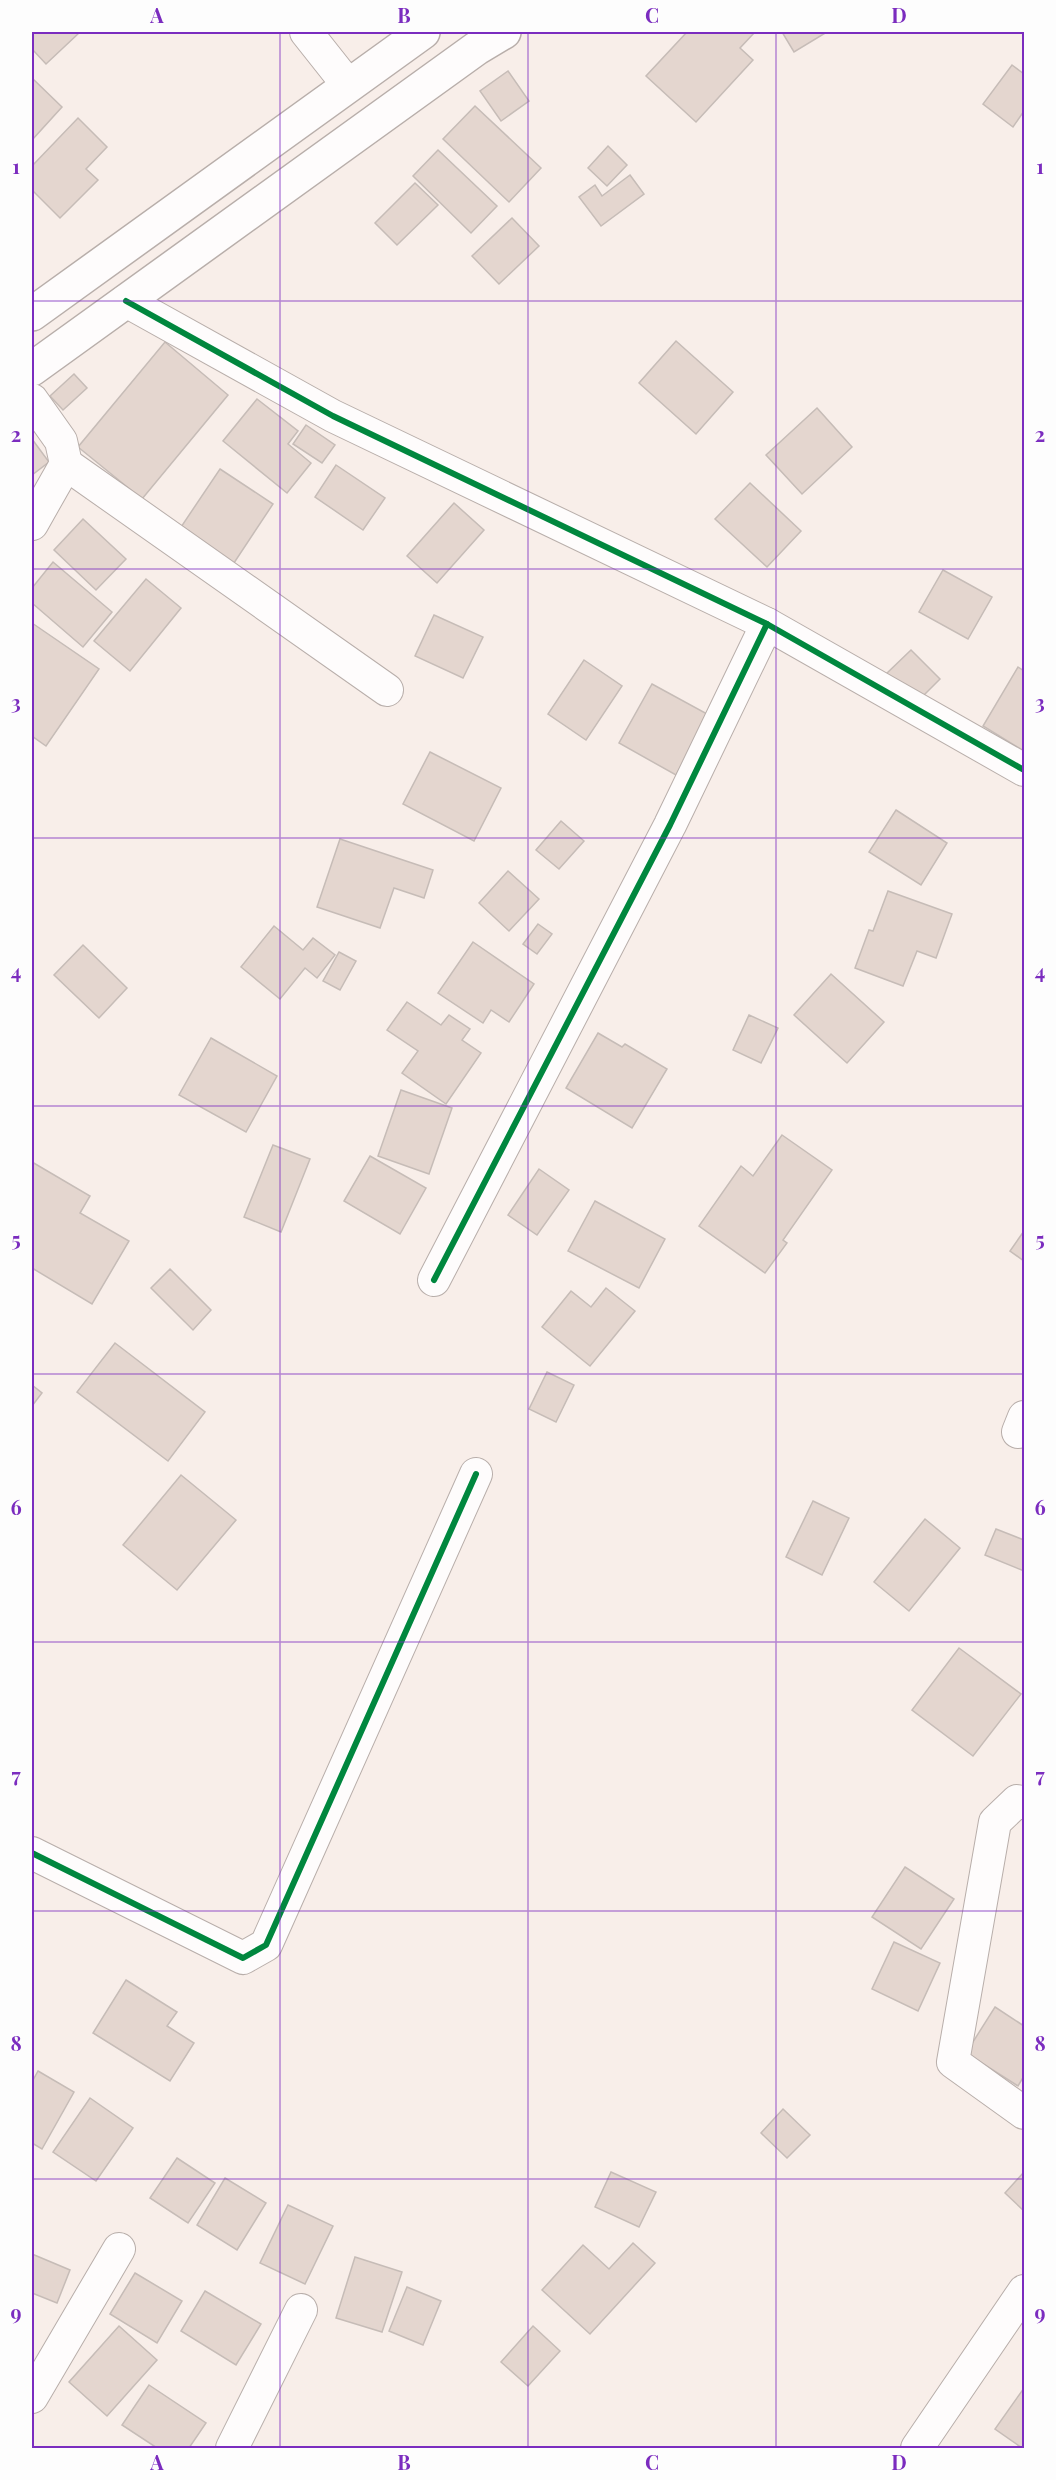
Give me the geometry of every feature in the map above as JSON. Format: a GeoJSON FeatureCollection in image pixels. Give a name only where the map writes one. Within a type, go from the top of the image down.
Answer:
{"type":"FeatureCollection","features":[{"type":"Feature","properties":{"kind":"main road"},"geometry":{"type":"LineString","coordinates":[[32,314],[423,32]]}},
{"type":"Feature","properties":{"kind":"main road"},"geometry":{"type":"LineString","coordinates":[[32,369],[477,48],[504,32]]}},
{"type":"Feature","properties":{"kind":"main road"},"geometry":{"type":"LineString","coordinates":[[274,138],[299,176]]}},
{"type":"Feature","properties":{"kind":"street"},"geometry":{"type":"LineString","coordinates":[[306,32],[348,85]]}},
{"type":"Feature","properties":{"kind":"street"},"geometry":{"type":"LineString","coordinates":[[126,301],[333,416],[767,624],[1024,770]]}},
{"type":"Feature","properties":{"kind":"street"},"geometry":{"type":"LineString","coordinates":[[32,400],[61,441],[66,464],[32,524]]}},
{"type":"Feature","properties":{"kind":"street"},"geometry":{"type":"LineString","coordinates":[[66,464],[387,690]]}},
{"type":"Feature","properties":{"kind":"street"},"geometry":{"type":"LineString","coordinates":[[434,1280],[670,825],[767,624]]}},
{"type":"Feature","properties":{"kind":"street"},"geometry":{"type":"LineString","coordinates":[[32,1853],[243,1958],[266,1945],[476,1474]]}},
{"type":"Feature","properties":{"kind":"street"},"geometry":{"type":"LineString","coordinates":[[1024,1803],[1017,1801],[995,1822],[953,2062],[1024,2113]]}},
{"type":"Feature","properties":{"kind":"street"},"geometry":{"type":"LineString","coordinates":[[32,2397],[119,2249]]}},
{"type":"Feature","properties":{"kind":"street"},"geometry":{"type":"LineString","coordinates":[[917,2448],[1024,2291]]}},
{"type":"Feature","properties":{"kind":"street"},"geometry":{"type":"LineString","coordinates":[[232,2448],[301,2310]]}},
{"type":"Feature","properties":{"kind":"building"},"geometry":{"type":"Polygon","coordinates":[[[32,32],[80,32],[46,64],[32,49],[32,32]]]}},
{"type":"Feature","properties":{"kind":"building"},"geometry":{"type":"Polygon","coordinates":[[[687,32],[755,32],[740,48],[753,60],[696,122],[646,76],[687,32]]]}},
{"type":"Feature","properties":{"kind":"building"},"geometry":{"type":"Polygon","coordinates":[[[782,32],[827,32],[794,52],[782,32]]]}},
{"type":"Feature","properties":{"kind":"building"},"geometry":{"type":"Polygon","coordinates":[[[1012,65],[1024,74],[1024,111],[1013,127],[983,104],[1012,65]]]}},
{"type":"Feature","properties":{"kind":"building"},"geometry":{"type":"Polygon","coordinates":[[[508,71],[529,101],[501,121],[480,91],[508,71]]]}},
{"type":"Feature","properties":{"kind":"building"},"geometry":{"type":"Polygon","coordinates":[[[32,78],[62,107],[32,140],[32,78]]]}},
{"type":"Feature","properties":{"kind":"building"},"geometry":{"type":"Polygon","coordinates":[[[475,106],[541,168],[509,202],[443,139],[475,106]]]}},
{"type":"Feature","properties":{"kind":"building"},"geometry":{"type":"Polygon","coordinates":[[[78,118],[107,147],[86,169],[98,180],[60,218],[32,190],[32,166],[78,118]]]}},
{"type":"Feature","properties":{"kind":"building"},"geometry":{"type":"Polygon","coordinates":[[[608,146],[627,165],[607,186],[588,168],[608,146]]]}},
{"type":"Feature","properties":{"kind":"building"},"geometry":{"type":"Polygon","coordinates":[[[438,150],[497,206],[471,233],[413,176],[438,150]]]}},
{"type":"Feature","properties":{"kind":"building"},"geometry":{"type":"Polygon","coordinates":[[[630,175],[644,194],[601,226],[579,197],[595,185],[602,196],[630,175]]]}},
{"type":"Feature","properties":{"kind":"building"},"geometry":{"type":"Polygon","coordinates":[[[415,183],[438,205],[397,245],[375,223],[415,183]]]}},
{"type":"Feature","properties":{"kind":"building"},"geometry":{"type":"Polygon","coordinates":[[[512,218],[539,246],[499,284],[472,256],[512,218]]]}},
{"type":"Feature","properties":{"kind":"building"},"geometry":{"type":"Polygon","coordinates":[[[676,341],[733,392],[696,434],[639,383],[676,341]]]}},
{"type":"Feature","properties":{"kind":"building"},"geometry":{"type":"Polygon","coordinates":[[[165,342],[228,395],[142,499],[78,447],[165,342]]]}},
{"type":"Feature","properties":{"kind":"building"},"geometry":{"type":"Polygon","coordinates":[[[74,374],[87,388],[63,410],[50,396],[74,374]]]}},
{"type":"Feature","properties":{"kind":"building"},"geometry":{"type":"Polygon","coordinates":[[[257,399],[298,431],[288,444],[311,463],[287,493],[223,441],[257,399]]]}},
{"type":"Feature","properties":{"kind":"building"},"geometry":{"type":"Polygon","coordinates":[[[817,408],[852,447],[802,494],[766,455],[817,408]]]}},
{"type":"Feature","properties":{"kind":"building"},"geometry":{"type":"Polygon","coordinates":[[[306,425],[335,445],[322,463],[293,444],[306,425]]]}},
{"type":"Feature","properties":{"kind":"building"},"geometry":{"type":"Polygon","coordinates":[[[32,439],[49,462],[32,475],[32,439]]]}},
{"type":"Feature","properties":{"kind":"building"},"geometry":{"type":"Polygon","coordinates":[[[336,465],[385,498],[363,530],[315,497],[336,465]]]}},
{"type":"Feature","properties":{"kind":"building"},"geometry":{"type":"Polygon","coordinates":[[[220,469],[273,504],[232,566],[179,530],[220,469]]]}},
{"type":"Feature","properties":{"kind":"building"},"geometry":{"type":"Polygon","coordinates":[[[750,483],[801,531],[767,567],[715,519],[750,483]]]}},
{"type":"Feature","properties":{"kind":"building"},"geometry":{"type":"Polygon","coordinates":[[[454,503],[484,530],[437,583],[407,556],[454,503]]]}},
{"type":"Feature","properties":{"kind":"building"},"geometry":{"type":"Polygon","coordinates":[[[83,519],[126,559],[96,590],[54,550],[83,519]]]}},
{"type":"Feature","properties":{"kind":"building"},"geometry":{"type":"Polygon","coordinates":[[[53,562],[112,612],[83,647],[32,603],[32,588],[53,562]]]}},
{"type":"Feature","properties":{"kind":"building"},"geometry":{"type":"Polygon","coordinates":[[[943,570],[992,597],[968,639],[919,612],[943,570]]]}},
{"type":"Feature","properties":{"kind":"building"},"geometry":{"type":"Polygon","coordinates":[[[146,579],[181,608],[130,671],[94,641],[146,579]]]}},
{"type":"Feature","properties":{"kind":"building"},"geometry":{"type":"Polygon","coordinates":[[[434,615],[483,637],[463,678],[415,656],[434,615]]]}},
{"type":"Feature","properties":{"kind":"building"},"geometry":{"type":"Polygon","coordinates":[[[32,623],[99,669],[46,746],[32,736],[32,623]]]}},
{"type":"Feature","properties":{"kind":"building"},"geometry":{"type":"Polygon","coordinates":[[[911,650],[940,679],[915,704],[886,674],[911,650]]]}},
{"type":"Feature","properties":{"kind":"building"},"geometry":{"type":"Polygon","coordinates":[[[584,660],[622,686],[586,740],[548,714],[584,660]]]}},
{"type":"Feature","properties":{"kind":"building"},"geometry":{"type":"Polygon","coordinates":[[[1018,667],[1024,671],[1024,751],[983,726],[1018,667]]]}},
{"type":"Feature","properties":{"kind":"building"},"geometry":{"type":"Polygon","coordinates":[[[652,684],[709,715],[676,775],[619,743],[652,684]]]}},
{"type":"Feature","properties":{"kind":"building"},"geometry":{"type":"Polygon","coordinates":[[[430,752],[501,788],[474,841],[403,804],[430,752]]]}},
{"type":"Feature","properties":{"kind":"building"},"geometry":{"type":"Polygon","coordinates":[[[896,810],[947,843],[921,885],[869,852],[896,810]]]}},
{"type":"Feature","properties":{"kind":"building"},"geometry":{"type":"Polygon","coordinates":[[[561,821],[584,841],[559,869],[536,850],[561,821]]]}},
{"type":"Feature","properties":{"kind":"building"},"geometry":{"type":"Polygon","coordinates":[[[340,839],[433,870],[424,898],[394,888],[380,928],[317,907],[340,839]]]}},
{"type":"Feature","properties":{"kind":"building"},"geometry":{"type":"Polygon","coordinates":[[[508,871],[539,899],[509,931],[479,903],[508,871]]]}},
{"type":"Feature","properties":{"kind":"building"},"geometry":{"type":"Polygon","coordinates":[[[888,891],[952,914],[936,958],[917,951],[903,986],[855,968],[869,930],[873,931],[888,891]]]}},
{"type":"Feature","properties":{"kind":"building"},"geometry":{"type":"Polygon","coordinates":[[[538,924],[552,934],[537,954],[523,944],[538,924]]]}},
{"type":"Feature","properties":{"kind":"building"},"geometry":{"type":"Polygon","coordinates":[[[274,926],[303,950],[313,938],[335,955],[317,978],[305,968],[280,999],[241,967],[274,926]]]}},
{"type":"Feature","properties":{"kind":"building"},"geometry":{"type":"Polygon","coordinates":[[[473,942],[534,984],[509,1022],[491,1010],[483,1023],[438,993],[473,942]]]}},
{"type":"Feature","properties":{"kind":"building"},"geometry":{"type":"Polygon","coordinates":[[[83,945],[127,988],[99,1018],[54,975],[83,945]]]}},
{"type":"Feature","properties":{"kind":"building"},"geometry":{"type":"Polygon","coordinates":[[[339,952],[356,961],[340,990],[323,981],[339,952]]]}},
{"type":"Feature","properties":{"kind":"building"},"geometry":{"type":"Polygon","coordinates":[[[831,974],[884,1022],[847,1063],[794,1015],[831,974]]]}},
{"type":"Feature","properties":{"kind":"building"},"geometry":{"type":"Polygon","coordinates":[[[407,1002],[441,1025],[449,1015],[470,1029],[462,1040],[481,1053],[446,1104],[402,1073],[418,1051],[387,1030],[407,1002]]]}},
{"type":"Feature","properties":{"kind":"building"},"geometry":{"type":"Polygon","coordinates":[[[749,1015],[778,1028],[761,1063],[733,1050],[749,1015]]]}},
{"type":"Feature","properties":{"kind":"building"},"geometry":{"type":"Polygon","coordinates":[[[598,1033],[622,1047],[625,1044],[667,1069],[632,1128],[566,1088],[598,1033]]]}},
{"type":"Feature","properties":{"kind":"building"},"geometry":{"type":"Polygon","coordinates":[[[211,1038],[277,1076],[246,1132],[179,1095],[211,1038]]]}},
{"type":"Feature","properties":{"kind":"building"},"geometry":{"type":"Polygon","coordinates":[[[401,1090],[452,1108],[429,1174],[378,1156],[401,1090]]]}},
{"type":"Feature","properties":{"kind":"building"},"geometry":{"type":"Polygon","coordinates":[[[782,1135],[832,1170],[783,1240],[787,1243],[765,1273],[699,1226],[741,1166],[753,1176],[782,1135]]]}},
{"type":"Feature","properties":{"kind":"building"},"geometry":{"type":"Polygon","coordinates":[[[273,1145],[310,1159],[281,1232],[244,1217],[273,1145]]]}},
{"type":"Feature","properties":{"kind":"building"},"geometry":{"type":"Polygon","coordinates":[[[370,1156],[426,1188],[400,1234],[344,1201],[370,1156]]]}},
{"type":"Feature","properties":{"kind":"building"},"geometry":{"type":"Polygon","coordinates":[[[32,1162],[90,1196],[80,1213],[129,1241],[92,1304],[32,1268],[32,1162]]]}},
{"type":"Feature","properties":{"kind":"building"},"geometry":{"type":"Polygon","coordinates":[[[539,1169],[569,1190],[537,1235],[508,1215],[539,1169]]]}},
{"type":"Feature","properties":{"kind":"building"},"geometry":{"type":"Polygon","coordinates":[[[595,1201],[665,1239],[639,1288],[568,1251],[595,1201]]]}},
{"type":"Feature","properties":{"kind":"building"},"geometry":{"type":"Polygon","coordinates":[[[1024,1231],[1024,1261],[1010,1251],[1024,1231]]]}},
{"type":"Feature","properties":{"kind":"building"},"geometry":{"type":"Polygon","coordinates":[[[170,1269],[211,1310],[193,1330],[151,1288],[170,1269]]]}},
{"type":"Feature","properties":{"kind":"building"},"geometry":{"type":"Polygon","coordinates":[[[606,1288],[635,1311],[590,1366],[542,1327],[571,1291],[591,1307],[606,1288]]]}},
{"type":"Feature","properties":{"kind":"building"},"geometry":{"type":"Polygon","coordinates":[[[115,1343],[205,1412],[168,1461],[77,1392],[115,1343]]]}},
{"type":"Feature","properties":{"kind":"building"},"geometry":{"type":"Polygon","coordinates":[[[547,1372],[574,1385],[556,1422],[529,1409],[547,1372]]]}},
{"type":"Feature","properties":{"kind":"building"},"geometry":{"type":"Polygon","coordinates":[[[32,1385],[42,1393],[32,1406],[32,1385]]]}},
{"type":"Feature","properties":{"kind":"building"},"geometry":{"type":"Polygon","coordinates":[[[181,1475],[236,1520],[177,1590],[123,1545],[181,1475]]]}},
{"type":"Feature","properties":{"kind":"building"},"geometry":{"type":"Polygon","coordinates":[[[813,1501],[849,1518],[822,1575],[786,1557],[813,1501]]]}},
{"type":"Feature","properties":{"kind":"building"},"geometry":{"type":"Polygon","coordinates":[[[925,1519],[960,1548],[909,1611],[874,1582],[925,1519]]]}},
{"type":"Feature","properties":{"kind":"building"},"geometry":{"type":"Polygon","coordinates":[[[996,1529],[1024,1540],[1024,1571],[985,1555],[996,1529]]]}},
{"type":"Feature","properties":{"kind":"building"},"geometry":{"type":"Polygon","coordinates":[[[959,1648],[1021,1694],[973,1756],[912,1710],[959,1648]]]}},
{"type":"Feature","properties":{"kind":"building"},"geometry":{"type":"Polygon","coordinates":[[[905,1867],[954,1899],[921,1949],[872,1917],[905,1867]]]}},
{"type":"Feature","properties":{"kind":"building"},"geometry":{"type":"Polygon","coordinates":[[[894,1942],[940,1963],[918,2011],[872,1989],[894,1942]]]}},
{"type":"Feature","properties":{"kind":"building"},"geometry":{"type":"Polygon","coordinates":[[[126,1980],[177,2012],[167,2026],[194,2043],[170,2081],[93,2033],[126,1980]]]}},
{"type":"Feature","properties":{"kind":"building"},"geometry":{"type":"Polygon","coordinates":[[[995,2007],[1024,2026],[1024,2076],[1018,2086],[966,2053],[995,2007]]]}},
{"type":"Feature","properties":{"kind":"building"},"geometry":{"type":"Polygon","coordinates":[[[38,2071],[74,2092],[42,2149],[32,2143],[32,2082],[38,2071]]]}},
{"type":"Feature","properties":{"kind":"building"},"geometry":{"type":"Polygon","coordinates":[[[90,2098],[133,2128],[96,2181],[53,2152],[90,2098]]]}},
{"type":"Feature","properties":{"kind":"building"},"geometry":{"type":"Polygon","coordinates":[[[783,2109],[810,2135],[787,2158],[761,2133],[783,2109]]]}},
{"type":"Feature","properties":{"kind":"building"},"geometry":{"type":"Polygon","coordinates":[[[177,2158],[215,2183],[188,2223],[150,2198],[177,2158]]]}},
{"type":"Feature","properties":{"kind":"building"},"geometry":{"type":"Polygon","coordinates":[[[611,2172],[656,2192],[639,2227],[595,2207],[611,2172]]]}},
{"type":"Feature","properties":{"kind":"building"},"geometry":{"type":"Polygon","coordinates":[[[1024,2172],[1024,2211],[1005,2193],[1024,2172]]]}},
{"type":"Feature","properties":{"kind":"building"},"geometry":{"type":"Polygon","coordinates":[[[225,2178],[266,2203],[237,2250],[197,2225],[225,2178]]]}},
{"type":"Feature","properties":{"kind":"building"},"geometry":{"type":"Polygon","coordinates":[[[288,2205],[333,2226],[305,2284],[260,2263],[288,2205]]]}},
{"type":"Feature","properties":{"kind":"building"},"geometry":{"type":"Polygon","coordinates":[[[633,2243],[655,2263],[590,2334],[542,2290],[583,2245],[609,2269],[633,2243]]]}},
{"type":"Feature","properties":{"kind":"building"},"geometry":{"type":"Polygon","coordinates":[[[32,2254],[70,2270],[57,2303],[32,2293],[32,2254]]]}},
{"type":"Feature","properties":{"kind":"building"},"geometry":{"type":"Polygon","coordinates":[[[355,2257],[402,2272],[382,2332],[336,2318],[355,2257]]]}},
{"type":"Feature","properties":{"kind":"building"},"geometry":{"type":"Polygon","coordinates":[[[135,2273],[182,2301],[157,2343],[110,2314],[135,2273]]]}},
{"type":"Feature","properties":{"kind":"building"},"geometry":{"type":"Polygon","coordinates":[[[407,2287],[441,2301],[423,2345],[389,2331],[407,2287]]]}},
{"type":"Feature","properties":{"kind":"building"},"geometry":{"type":"Polygon","coordinates":[[[205,2291],[261,2324],[236,2365],[181,2331],[205,2291]]]}},
{"type":"Feature","properties":{"kind":"building"},"geometry":{"type":"Polygon","coordinates":[[[119,2326],[157,2360],[107,2416],[69,2382],[119,2326]]]}},
{"type":"Feature","properties":{"kind":"building"},"geometry":{"type":"Polygon","coordinates":[[[533,2326],[560,2351],[528,2386],[501,2362],[533,2326]]]}},
{"type":"Feature","properties":{"kind":"building"},"geometry":{"type":"Polygon","coordinates":[[[149,2385],[206,2423],[189,2448],[157,2448],[122,2425],[149,2385]]]}},
{"type":"Feature","properties":{"kind":"building"},"geometry":{"type":"Polygon","coordinates":[[[1024,2388],[1024,2448],[1022,2448],[995,2429],[1024,2388]]]}},
{"type":"Feature","properties":{"kind":"cycle path"},"geometry":{"type":"LineString","coordinates":[[126,301],[333,416],[767,624],[1024,770]]}},
{"type":"Feature","properties":{"kind":"cycle path"},"geometry":{"type":"LineString","coordinates":[[434,1280],[670,825],[767,624]]}},
{"type":"Feature","properties":{"kind":"cycle path"},"geometry":{"type":"LineString","coordinates":[[32,1853],[243,1958],[266,1945],[476,1474]]}}]}
